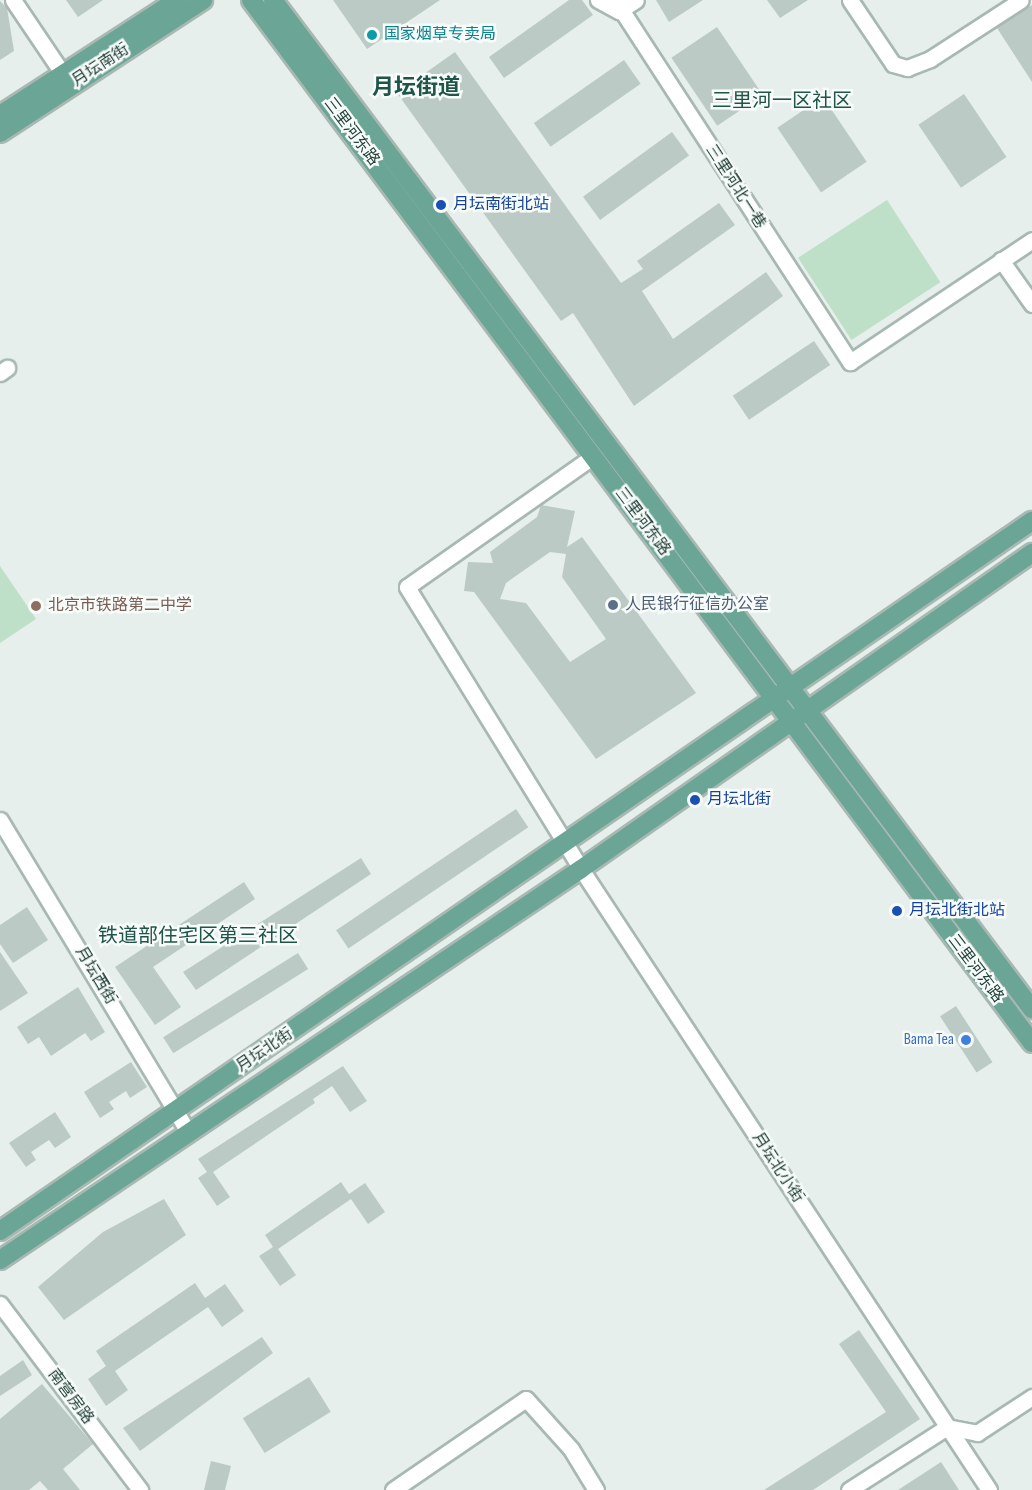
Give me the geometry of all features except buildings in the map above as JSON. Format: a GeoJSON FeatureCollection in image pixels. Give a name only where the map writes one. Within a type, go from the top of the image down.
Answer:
{"type":"FeatureCollection","features":[{"type":"Feature","properties":{"kind":"main road","name":"月坛南街"},"geometry":{"type":"LineString","coordinates":[[0,115],[177,0]]}},
{"type":"Feature","properties":{"kind":"main road","name":"月坛南街"},"geometry":{"type":"LineString","coordinates":[[0,133],[203,0]]}},
{"type":"Feature","properties":{"kind":"main road","name":"三里河东路"},"geometry":{"type":"LineString","coordinates":[[251,0],[592,457],[783,693],[807,709],[1032,1009]]}},
{"type":"Feature","properties":{"kind":"main road","name":"三里河东路"},"geometry":{"type":"LineString","coordinates":[[273,0],[783,693],[791,720],[1032,1043]]}},
{"type":"Feature","properties":{"kind":"main road","name":"月坛北街"},"geometry":{"type":"LineString","coordinates":[[0,1231],[567,845],[1032,521]]}},
{"type":"Feature","properties":{"kind":"main road","name":"月坛北街"},"geometry":{"type":"LineString","coordinates":[[0,1260],[581,869],[1032,553]]}},
{"type":"Feature","properties":{"kind":"street"},"geometry":{"type":"LineString","coordinates":[[13,0],[63,74]]}},
{"type":"Feature","properties":{"kind":"street"},"geometry":{"type":"LineString","coordinates":[[598,0],[617,5],[636,0]]}},
{"type":"Feature","properties":{"kind":"street"},"geometry":{"type":"LineString","coordinates":[[850,0],[893,64],[907,68],[930,59],[1021,0]]}},
{"type":"Feature","properties":{"kind":"street","name":"三里河北一巷"},"geometry":{"type":"LineString","coordinates":[[617,5],[850,362],[1001,260]]}},
{"type":"Feature","properties":{"kind":"street"},"geometry":{"type":"LineString","coordinates":[[1032,240],[1001,260],[1032,304]]}},
{"type":"Feature","properties":{"kind":"street","name":"月坛北小街"},"geometry":{"type":"LineString","coordinates":[[592,457],[407,587],[581,869],[989,1490]]}},
{"type":"Feature","properties":{"kind":"street","name":"月坛西街"},"geometry":{"type":"LineString","coordinates":[[0,820],[188,1132]]}},
{"type":"Feature","properties":{"kind":"street","name":"南营房路"},"geometry":{"type":"LineString","coordinates":[[0,1304],[140,1490]]}},
{"type":"Feature","properties":{"kind":"street"},"geometry":{"type":"LineString","coordinates":[[849,1490],[947,1427],[977,1433],[1032,1397]]}},
{"type":"Feature","properties":{"kind":"street"},"geometry":{"type":"LineString","coordinates":[[393,1490],[526,1399],[571,1449],[596,1490]]}},
{"type":"Feature","properties":{"kind":"green space"},"geometry":{"type":"Polygon","coordinates":[[[887,200],[940,282],[851,340],[798,258],[887,200]]]}},
{"type":"Feature","properties":{"kind":"green space"},"geometry":{"type":"Polygon","coordinates":[[[0,566],[36,619],[0,643],[0,566]]]}},
{"type":"Feature","properties":{"kind":"place","name":"国家烟草专卖局"},"geometry":{"type":"Point","coordinates":[372,35]}},
{"type":"Feature","properties":{"kind":"place","name":"月坛南街北站"},"geometry":{"type":"Point","coordinates":[441,205]}},
{"type":"Feature","properties":{"kind":"place","name":"人民银行征信办公室"},"geometry":{"type":"Point","coordinates":[613,605]}},
{"type":"Feature","properties":{"kind":"place","name":"北京市铁路第二中学"},"geometry":{"type":"Point","coordinates":[36,606]}},
{"type":"Feature","properties":{"kind":"place","name":"月坛北街"},"geometry":{"type":"Point","coordinates":[695,800]}},
{"type":"Feature","properties":{"kind":"place","name":"月坛北街北站"},"geometry":{"type":"Point","coordinates":[897,911]}},
{"type":"Feature","properties":{"kind":"place","name":"Bama Tea"},"geometry":{"type":"Point","coordinates":[966,1040]}},
{"type":"Feature","properties":{"kind":"district","name":"月坛街道"},"geometry":{"type":"Point","coordinates":[416,88]}},
{"type":"Feature","properties":{"kind":"district","name":"三里河一区社区"},"geometry":{"type":"Point","coordinates":[782,101]}},
{"type":"Feature","properties":{"kind":"district","name":"铁道部住宅区第三社区"},"geometry":{"type":"Point","coordinates":[198,936]}}]}
